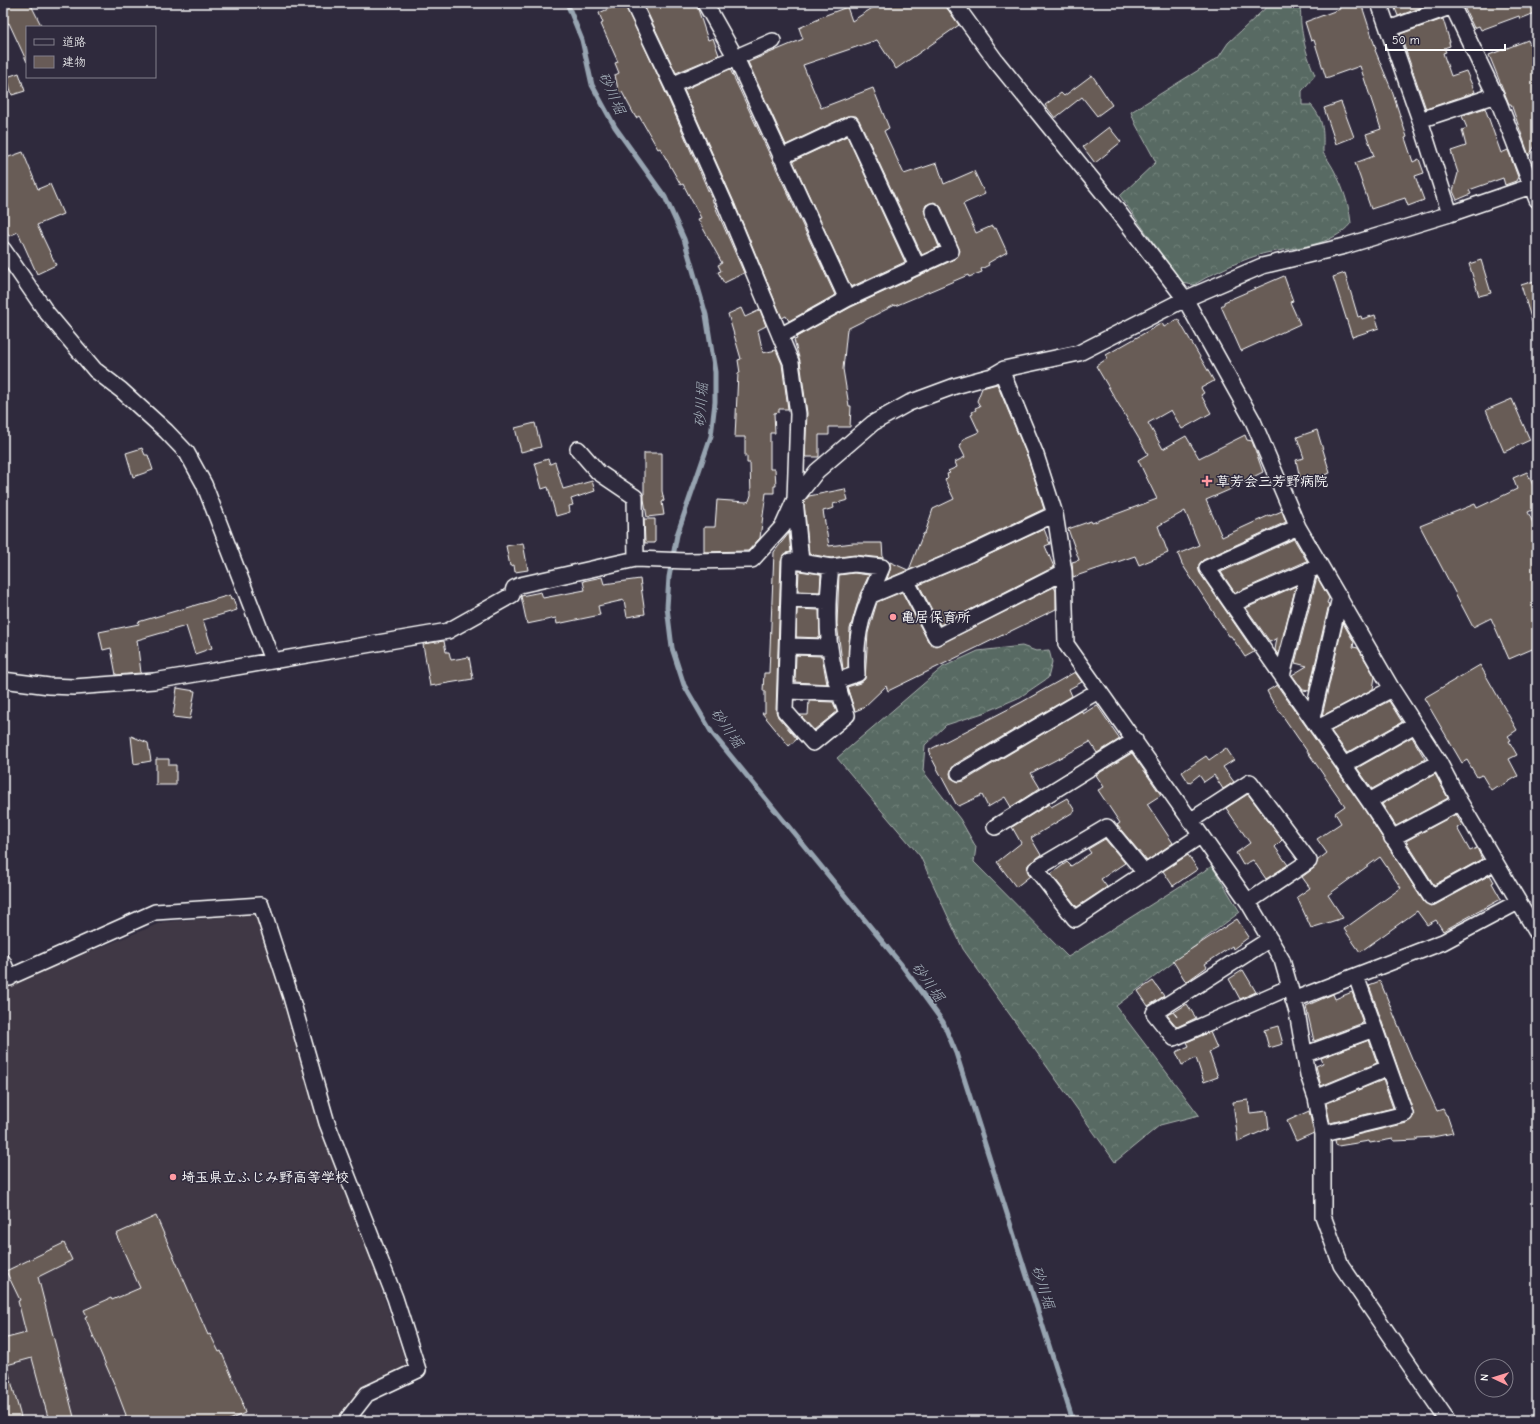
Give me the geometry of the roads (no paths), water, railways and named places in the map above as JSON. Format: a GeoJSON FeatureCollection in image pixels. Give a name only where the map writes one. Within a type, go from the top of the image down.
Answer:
{"type":"FeatureCollection","features":[{"type":"Feature","properties":{"kind":"street"},"geometry":{"type":"LineString","coordinates":[[634,3],[732,220],[791,362],[798,414],[795,499],[802,562]]}},
{"type":"Feature","properties":{"kind":"street"},"geometry":{"type":"LineString","coordinates":[[705,3],[736,58],[846,299]]}},
{"type":"Feature","properties":{"kind":"street"},"geometry":{"type":"LineString","coordinates":[[954,3],[996,61],[1117,210],[1186,299],[1253,421],[1315,568],[1340,597],[1392,689],[1439,762],[1460,802],[1537,933]]}},
{"type":"Feature","properties":{"kind":"street"},"geometry":{"type":"LineString","coordinates":[[1379,3],[1420,120],[1450,214]]}},
{"type":"Feature","properties":{"kind":"street"},"geometry":{"type":"LineString","coordinates":[[1388,29],[1452,4],[1496,95],[1534,185],[1537,200]]}},
{"type":"Feature","properties":{"kind":"street"},"geometry":{"type":"LineString","coordinates":[[672,85],[773,41]]}},
{"type":"Feature","properties":{"kind":"street"},"geometry":{"type":"LineString","coordinates":[[1420,120],[1496,95]]}},
{"type":"Feature","properties":{"kind":"street"},"geometry":{"type":"LineString","coordinates":[[781,157],[851,124],[917,266]]}},
{"type":"Feature","properties":{"kind":"street"},"geometry":{"type":"LineString","coordinates":[[3,680],[49,686],[81,687],[154,681],[448,631],[512,595],[514,588],[520,585],[636,559],[653,561],[752,560],[783,526],[795,499],[817,471],[872,423],[909,403],[955,386],[992,376],[1004,369],[1079,353],[1186,299],[1262,266],[1345,246],[1450,214],[1534,185]]}},
{"type":"Feature","properties":{"kind":"street"},"geometry":{"type":"LineString","coordinates":[[780,336],[846,299],[951,251],[933,210]]}},
{"type":"Feature","properties":{"kind":"street"},"geometry":{"type":"LineString","coordinates":[[3,249],[47,313],[94,370],[121,390],[187,453],[204,484],[272,660]]}},
{"type":"Feature","properties":{"kind":"street"},"geometry":{"type":"LineString","coordinates":[[1004,369],[1004,377],[1036,455],[1055,514],[1064,572],[1066,644],[1248,902],[1282,960],[1292,994],[1306,1054],[1308,1075],[1316,1098],[1323,1134],[1323,1216],[1341,1266],[1448,1421]]}},
{"type":"Feature","properties":{"kind":"street"},"geometry":{"type":"LineString","coordinates":[[578,449],[598,472],[636,497],[636,559]]}},
{"type":"Feature","properties":{"kind":"street"},"geometry":{"type":"LineString","coordinates":[[869,596],[907,582],[1055,514]]}},
{"type":"Feature","properties":{"kind":"street"},"geometry":{"type":"LineString","coordinates":[[1298,528],[1207,568],[1344,765],[1431,897],[1495,862]]}},
{"type":"Feature","properties":{"kind":"street"},"geometry":{"type":"LineString","coordinates":[[787,691],[837,687],[857,674],[857,636],[863,611],[882,567],[854,564],[831,567],[790,561],[787,691],[785,711],[813,743],[847,716],[837,687],[829,647],[827,602],[831,567]]}},
{"type":"Feature","properties":{"kind":"street"},"geometry":{"type":"LineString","coordinates":[[1232,604],[1315,568]]}},
{"type":"Feature","properties":{"kind":"street"},"geometry":{"type":"LineString","coordinates":[[1282,676],[1315,568]]}},
{"type":"Feature","properties":{"kind":"street"},"geometry":{"type":"LineString","coordinates":[[907,582],[936,637],[1064,572]]}},
{"type":"Feature","properties":{"kind":"street"},"geometry":{"type":"LineString","coordinates":[[1315,723],[1340,597]]}},
{"type":"Feature","properties":{"kind":"street"},"geometry":{"type":"LineString","coordinates":[[790,600],[827,602]]}},
{"type":"Feature","properties":{"kind":"street"},"geometry":{"type":"LineString","coordinates":[[788,646],[829,647]]}},
{"type":"Feature","properties":{"kind":"street"},"geometry":{"type":"LineString","coordinates":[[1315,723],[1392,689]]}},
{"type":"Feature","properties":{"kind":"street"},"geometry":{"type":"LineString","coordinates":[[959,773],[1098,691]]}},
{"type":"Feature","properties":{"kind":"street"},"geometry":{"type":"LineString","coordinates":[[1344,765],[1415,725]]}},
{"type":"Feature","properties":{"kind":"street"},"geometry":{"type":"LineString","coordinates":[[995,826],[1135,740]]}},
{"type":"Feature","properties":{"kind":"street"},"geometry":{"type":"LineString","coordinates":[[1369,802],[1439,762]]}},
{"type":"Feature","properties":{"kind":"street"},"geometry":{"type":"LineString","coordinates":[[1190,821],[1250,782],[1309,861],[1248,902]]}},
{"type":"Feature","properties":{"kind":"street"},"geometry":{"type":"LineString","coordinates":[[1392,838],[1460,802]]}},
{"type":"Feature","properties":{"kind":"street"},"geometry":{"type":"LineString","coordinates":[[1145,872],[1107,827],[1036,869],[1076,919],[1200,836]]}},
{"type":"Feature","properties":{"kind":"street"},"geometry":{"type":"LineString","coordinates":[[1270,939],[1154,1013],[1174,1038],[1292,994],[1356,976],[1444,942],[1518,902]]}},
{"type":"Feature","properties":{"kind":"street"},"geometry":{"type":"LineString","coordinates":[[3,962],[6,979],[155,912],[261,905],[291,998],[327,1123],[395,1298],[418,1370],[367,1394],[346,1421]]}},
{"type":"Feature","properties":{"kind":"street"},"geometry":{"type":"LineString","coordinates":[[1323,1134],[1405,1114],[1356,976]]}},
{"type":"Feature","properties":{"kind":"street"},"geometry":{"type":"LineString","coordinates":[[1306,1054],[1374,1029]]}},
{"type":"Feature","properties":{"kind":"street"},"geometry":{"type":"LineString","coordinates":[[1316,1098],[1388,1068]]}},
{"type":"Feature","properties":{"kind":"waterway","name":"砂川堀"},"geometry":{"type":"LineString","coordinates":[[567,3],[582,40],[592,85],[615,127],[665,197],[684,239],[706,315],[715,372],[715,402],[711,436],[677,535],[669,577],[667,607],[672,648],[684,685],[712,733],[900,963],[943,1022],[956,1053],[1073,1421]]}},
{"type":"Feature","properties":{"kind":"place","name":"草芳会三芳野病院"},"geometry":{"type":"Point","coordinates":[1207,481]}},
{"type":"Feature","properties":{"kind":"place","name":"亀居保育所"},"geometry":{"type":"Point","coordinates":[893,617]}},
{"type":"Feature","properties":{"kind":"place","name":"埼玉県立ふじみ野高等学校"},"geometry":{"type":"Point","coordinates":[173,1177]}}]}
